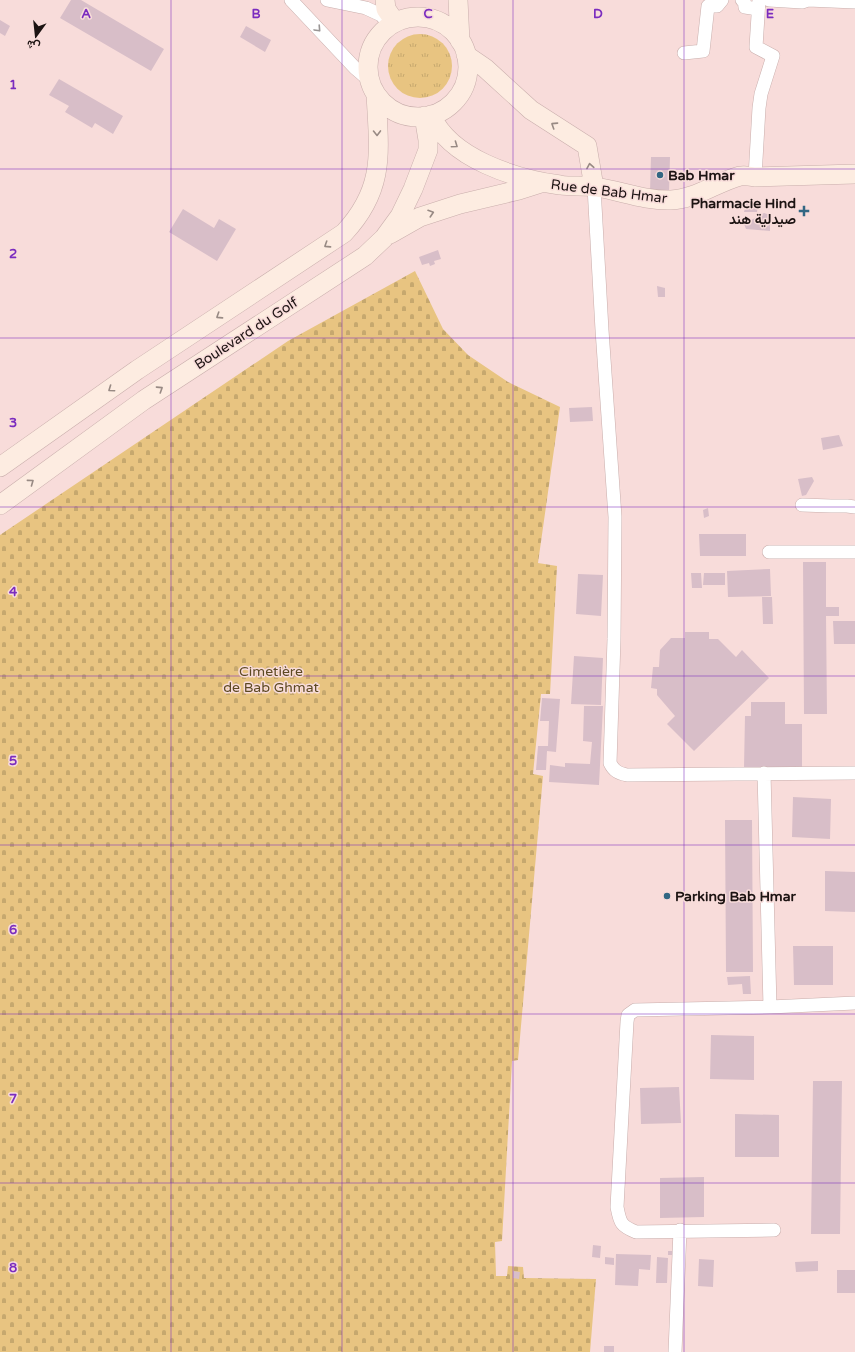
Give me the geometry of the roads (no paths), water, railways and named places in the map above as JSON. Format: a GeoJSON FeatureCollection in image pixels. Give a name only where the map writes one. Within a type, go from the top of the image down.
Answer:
{"type":"FeatureCollection","features":[{"type":"Feature","properties":{"kind":"main road"},"geometry":{"type":"LineString","coordinates":[[385,0],[386,9],[393,23]]}},
{"type":"Feature","properties":{"kind":"main road"},"geometry":{"type":"LineString","coordinates":[[458,0],[463,48],[468,70],[462,90],[448,108],[428,116],[412,117],[400,114],[384,104],[373,87],[367,63],[377,37],[393,23],[402,19],[417,17],[432,19],[451,29],[463,48],[531,110],[587,146],[594,187]]}},
{"type":"Feature","properties":{"kind":"main road","name":"Boulevard du Golf"},"geometry":{"type":"LineString","coordinates":[[0,466],[137,370],[344,234],[366,203],[375,181],[378,160],[373,87]]}},
{"type":"Feature","properties":{"kind":"main road","name":"Boulevard du Golf"},"geometry":{"type":"LineString","coordinates":[[0,505],[144,400],[365,256],[384,238],[408,202],[428,150],[428,116]]}},
{"type":"Feature","properties":{"kind":"main road","name":"Rue de Bab Hmar"},"geometry":{"type":"LineString","coordinates":[[428,116],[446,139],[483,162],[516,177],[562,186],[594,187],[650,198],[672,200],[690,196],[742,176],[755,177],[855,174]]}},
{"type":"Feature","properties":{"kind":"main road"},"geometry":{"type":"LineString","coordinates":[[384,238],[420,217],[460,204],[520,190],[541,182]]}},
{"type":"Feature","properties":{"kind":"street"},"geometry":{"type":"LineString","coordinates":[[291,0],[373,87]]}},
{"type":"Feature","properties":{"kind":"street"},"geometry":{"type":"LineString","coordinates":[[327,0],[366,8],[393,23]]}},
{"type":"Feature","properties":{"kind":"street"},"geometry":{"type":"LineString","coordinates":[[684,53],[703,51],[708,6],[717,6],[722,0]]}},
{"type":"Feature","properties":{"kind":"street"},"geometry":{"type":"LineString","coordinates":[[742,0],[744,0],[745,7],[758,4],[756,47],[773,56],[760,101],[755,177]]}},
{"type":"Feature","properties":{"kind":"street"},"geometry":{"type":"LineString","coordinates":[[769,0],[802,2],[808,0],[855,2]]}},
{"type":"Feature","properties":{"kind":"street"},"geometry":{"type":"LineString","coordinates":[[594,187],[615,517],[614,639],[610,763],[613,770],[620,774],[627,775],[855,773]]}},
{"type":"Feature","properties":{"kind":"street"},"geometry":{"type":"LineString","coordinates":[[802,505],[855,507]]}},
{"type":"Feature","properties":{"kind":"street"},"geometry":{"type":"LineString","coordinates":[[769,552],[855,552]]}},
{"type":"Feature","properties":{"kind":"street"},"geometry":{"type":"LineString","coordinates":[[764,773],[770,1007]]}},
{"type":"Feature","properties":{"kind":"street"},"geometry":{"type":"LineString","coordinates":[[774,1230],[680,1230],[636,1232],[628,1228],[620,1221],[617,1207],[628,1015],[635,1010],[770,1007],[855,1003]]}},
{"type":"Feature","properties":{"kind":"street"},"geometry":{"type":"LineString","coordinates":[[675,1352],[680,1230]]}},
{"type":"Feature","properties":{"kind":"place","name":"Bab Hmar"},"geometry":{"type":"Point","coordinates":[660,175]}},
{"type":"Feature","properties":{"kind":"place","name":"Pharmacie Hind صيدلية هند"},"geometry":{"type":"Point","coordinates":[804,211]}},
{"type":"Feature","properties":{"kind":"place","name":"Parking Bab Hmar"},"geometry":{"type":"Point","coordinates":[667,896]}},
{"type":"Feature","properties":{"kind":"park label","name":"Cimetière de Bab Ghmat"},"geometry":{"type":"Point","coordinates":[271,680]}}]}
